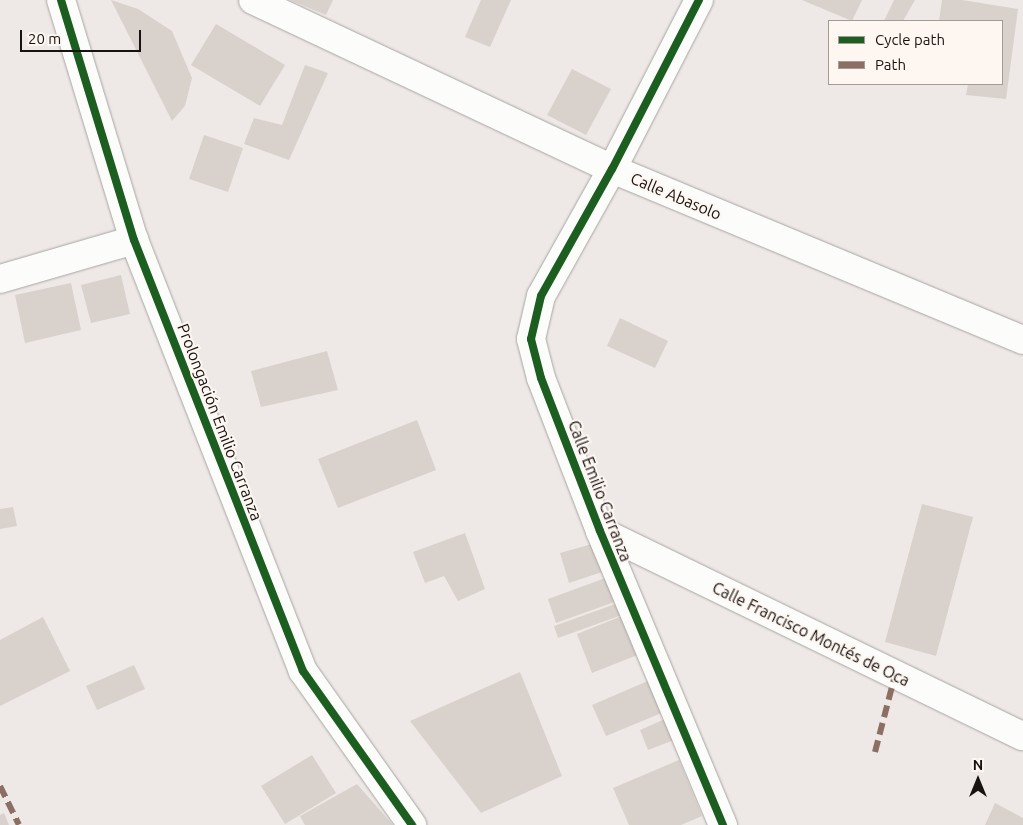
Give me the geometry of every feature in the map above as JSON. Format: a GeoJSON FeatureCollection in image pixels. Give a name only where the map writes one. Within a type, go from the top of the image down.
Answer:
{"type":"FeatureCollection","features":[{"type":"Feature","properties":{"kind":"street","name":"Prolongación Emilio Carranza"},"geometry":{"type":"LineString","coordinates":[[61,0],[134,240],[303,671],[412,825]]}},
{"type":"Feature","properties":{"kind":"street","name":"Calle Abasolo"},"geometry":{"type":"LineString","coordinates":[[253,0],[612,169],[1023,340]]}},
{"type":"Feature","properties":{"kind":"street","name":"Calle Emilio Carranza"},"geometry":{"type":"LineString","coordinates":[[699,0],[612,169],[541,296],[531,339],[541,378],[600,531],[723,825]]}},
{"type":"Feature","properties":{"kind":"street"},"geometry":{"type":"LineString","coordinates":[[0,278],[134,240]]}},
{"type":"Feature","properties":{"kind":"street","name":"Calle Francisco Montés de Oca"},"geometry":{"type":"LineString","coordinates":[[600,531],[1023,736]]}},
{"type":"Feature","properties":{"kind":"building"},"geometry":{"type":"Polygon","coordinates":[[[111,0],[138,9],[172,31],[192,78],[185,106],[172,121],[111,0]]]}},
{"type":"Feature","properties":{"kind":"building"},"geometry":{"type":"Polygon","coordinates":[[[290,0],[333,0],[326,15],[290,0]]]}},
{"type":"Feature","properties":{"kind":"building"},"geometry":{"type":"Polygon","coordinates":[[[481,0],[511,0],[490,47],[465,37],[481,0]]]}},
{"type":"Feature","properties":{"kind":"building"},"geometry":{"type":"Polygon","coordinates":[[[802,0],[862,0],[852,20],[802,0]]]}},
{"type":"Feature","properties":{"kind":"building"},"geometry":{"type":"Polygon","coordinates":[[[894,0],[915,0],[904,20],[884,20],[894,0]]]}},
{"type":"Feature","properties":{"kind":"building"},"geometry":{"type":"Polygon","coordinates":[[[942,0],[962,0],[1018,9],[1006,99],[966,95],[968,85],[1003,85],[1003,20],[939,20],[942,0]]]}},
{"type":"Feature","properties":{"kind":"building"},"geometry":{"type":"Polygon","coordinates":[[[216,24],[285,65],[260,106],[191,65],[216,24]]]}},
{"type":"Feature","properties":{"kind":"building"},"geometry":{"type":"Polygon","coordinates":[[[305,65],[328,73],[289,160],[244,144],[254,118],[282,125],[305,65]]]}},
{"type":"Feature","properties":{"kind":"building"},"geometry":{"type":"Polygon","coordinates":[[[572,69],[611,89],[586,135],[547,115],[572,69]]]}},
{"type":"Feature","properties":{"kind":"building"},"geometry":{"type":"Polygon","coordinates":[[[204,135],[243,148],[228,192],[189,179],[204,135]]]}},
{"type":"Feature","properties":{"kind":"building"},"geometry":{"type":"Polygon","coordinates":[[[121,275],[130,314],[91,323],[81,285],[121,275]]]}},
{"type":"Feature","properties":{"kind":"building"},"geometry":{"type":"Polygon","coordinates":[[[71,283],[81,330],[25,343],[15,295],[71,283]]]}},
{"type":"Feature","properties":{"kind":"building"},"geometry":{"type":"Polygon","coordinates":[[[620,318],[668,341],[655,368],[607,346],[620,318]]]}},
{"type":"Feature","properties":{"kind":"building"},"geometry":{"type":"Polygon","coordinates":[[[327,351],[338,390],[261,407],[251,371],[327,351]]]}},
{"type":"Feature","properties":{"kind":"building"},"geometry":{"type":"Polygon","coordinates":[[[417,420],[436,470],[338,508],[318,459],[417,420]]]}},
{"type":"Feature","properties":{"kind":"building"},"geometry":{"type":"Polygon","coordinates":[[[922,504],[973,517],[936,656],[885,642],[922,504]]]}},
{"type":"Feature","properties":{"kind":"building"},"geometry":{"type":"Polygon","coordinates":[[[13,507],[17,526],[0,529],[0,509],[13,507]]]}},
{"type":"Feature","properties":{"kind":"building"},"geometry":{"type":"Polygon","coordinates":[[[465,533],[485,589],[458,601],[444,576],[425,583],[413,552],[465,533]]]}},
{"type":"Feature","properties":{"kind":"building"},"geometry":{"type":"Polygon","coordinates":[[[599,542],[608,570],[569,583],[560,553],[599,542]]]}},
{"type":"Feature","properties":{"kind":"building"},"geometry":{"type":"Polygon","coordinates":[[[611,576],[620,600],[556,623],[548,599],[611,576]]]}},
{"type":"Feature","properties":{"kind":"building"},"geometry":{"type":"Polygon","coordinates":[[[618,603],[622,615],[558,638],[554,626],[618,603]]]}},
{"type":"Feature","properties":{"kind":"building"},"geometry":{"type":"Polygon","coordinates":[[[629,613],[645,652],[592,673],[577,634],[629,613]]]}},
{"type":"Feature","properties":{"kind":"building"},"geometry":{"type":"Polygon","coordinates":[[[43,617],[70,671],[0,706],[0,640],[43,617]]]}},
{"type":"Feature","properties":{"kind":"building"},"geometry":{"type":"Polygon","coordinates":[[[134,665],[145,689],[97,710],[86,686],[134,665]]]}},
{"type":"Feature","properties":{"kind":"building"},"geometry":{"type":"Polygon","coordinates":[[[520,672],[562,776],[481,813],[410,721],[520,672]]]}},
{"type":"Feature","properties":{"kind":"building"},"geometry":{"type":"Polygon","coordinates":[[[650,680],[664,712],[606,736],[592,705],[650,680]]]}},
{"type":"Feature","properties":{"kind":"building"},"geometry":{"type":"Polygon","coordinates":[[[665,719],[674,740],[648,750],[640,730],[665,719]]]}},
{"type":"Feature","properties":{"kind":"building"},"geometry":{"type":"Polygon","coordinates":[[[312,755],[336,793],[285,824],[261,786],[312,755]]]}},
{"type":"Feature","properties":{"kind":"building"},"geometry":{"type":"Polygon","coordinates":[[[679,760],[702,816],[681,825],[629,825],[613,788],[679,760]]]}},
{"type":"Feature","properties":{"kind":"building"},"geometry":{"type":"Polygon","coordinates":[[[357,784],[393,825],[305,825],[300,816],[357,784]]]}},
{"type":"Feature","properties":{"kind":"building"},"geometry":{"type":"Polygon","coordinates":[[[995,803],[1023,818],[1023,825],[985,825],[995,803]]]}},
{"type":"Feature","properties":{"kind":"building"},"geometry":{"type":"Polygon","coordinates":[[[4,813],[9,825],[0,825],[0,815],[4,813]]]}},
{"type":"Feature","properties":{"kind":"marked path"},"geometry":{"type":"LineString","coordinates":[[875,752],[895,675]]}},
{"type":"Feature","properties":{"kind":"marked path"},"geometry":{"type":"LineString","coordinates":[[0,786],[19,825]]}},
{"type":"Feature","properties":{"kind":"cycle path"},"geometry":{"type":"LineString","coordinates":[[61,0],[134,240],[303,671],[412,825]]}},
{"type":"Feature","properties":{"kind":"cycle path"},"geometry":{"type":"LineString","coordinates":[[699,0],[612,169],[541,296],[531,339],[541,378],[600,531],[723,825]]}}]}
